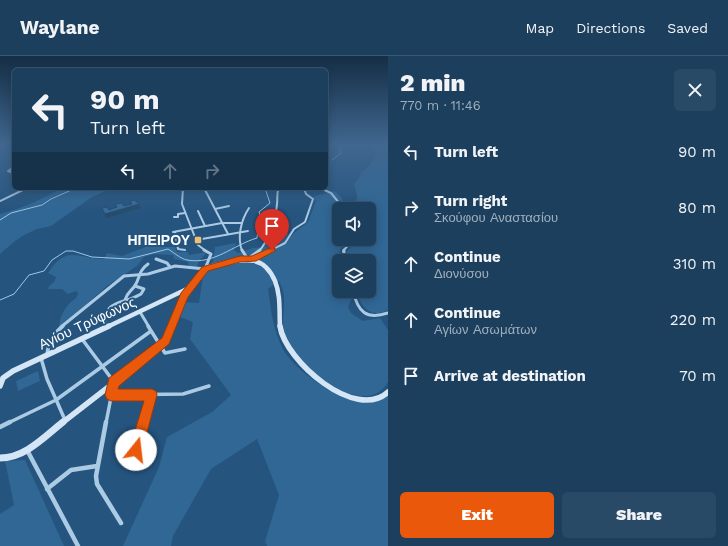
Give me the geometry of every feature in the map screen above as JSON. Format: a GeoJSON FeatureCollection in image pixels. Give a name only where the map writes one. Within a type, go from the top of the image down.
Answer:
{"type":"FeatureCollection","features":[{"type":"Feature","properties":{"kind":"main road"},"geometry":{"type":"LineString","coordinates":[[0,458],[17,456],[27,450],[160,347],[167,340],[182,295],[205,269],[250,258],[264,265],[273,278],[279,296],[281,333],[288,349],[302,365],[324,384],[355,398],[375,400],[380,399],[388,392]]}},
{"type":"Feature","properties":{"kind":"main road","name":"Αγίου Τρύφωνος"},"geometry":{"type":"LineString","coordinates":[[0,386],[3,378],[7,374],[140,312],[182,295]]}},
{"type":"Feature","properties":{"kind":"street"},"geometry":{"type":"LineString","coordinates":[[0,201],[23,190]]}},
{"type":"Feature","properties":{"kind":"street"},"geometry":{"type":"LineString","coordinates":[[47,355],[48,347],[57,330],[124,276],[152,274],[170,267],[205,269],[211,258],[211,252],[200,248],[196,240],[182,202],[183,190]]}},
{"type":"Feature","properties":{"kind":"street"},"geometry":{"type":"LineString","coordinates":[[205,190],[228,234]]}},
{"type":"Feature","properties":{"kind":"street"},"geometry":{"type":"LineString","coordinates":[[250,258],[260,250],[266,242],[277,206],[278,190]]}},
{"type":"Feature","properties":{"kind":"street"},"geometry":{"type":"LineString","coordinates":[[250,258],[285,243],[294,229],[305,222],[313,199],[306,194],[305,190]]}},
{"type":"Feature","properties":{"kind":"street"},"geometry":{"type":"LineString","coordinates":[[324,190],[331,193],[338,202]]}},
{"type":"Feature","properties":{"kind":"street"},"geometry":{"type":"LineString","coordinates":[[215,209],[229,206]]}},
{"type":"Feature","properties":{"kind":"street"},"geometry":{"type":"LineString","coordinates":[[249,208],[244,214],[240,232],[242,251],[250,258]]}},
{"type":"Feature","properties":{"kind":"street"},"geometry":{"type":"LineString","coordinates":[[198,211],[205,226]]}},
{"type":"Feature","properties":{"kind":"street"},"geometry":{"type":"LineString","coordinates":[[174,217],[178,216],[178,214],[185,213]]}},
{"type":"Feature","properties":{"kind":"street"},"geometry":{"type":"LineString","coordinates":[[185,250],[178,250],[174,232],[222,223],[242,223]]}},
{"type":"Feature","properties":{"kind":"street"},"geometry":{"type":"LineString","coordinates":[[196,240],[248,231]]}},
{"type":"Feature","properties":{"kind":"street"},"geometry":{"type":"LineString","coordinates":[[156,259],[167,263],[170,267]]}},
{"type":"Feature","properties":{"kind":"street"},"geometry":{"type":"LineString","coordinates":[[125,300],[127,293],[135,286],[141,269],[148,264]]}},
{"type":"Feature","properties":{"kind":"street"},"geometry":{"type":"LineString","coordinates":[[105,328],[103,321],[105,313],[110,306],[136,297],[142,293],[144,289],[135,286]]}},
{"type":"Feature","properties":{"kind":"street"},"geometry":{"type":"LineString","coordinates":[[355,298],[357,305],[362,312],[371,316],[388,313]]}},
{"type":"Feature","properties":{"kind":"street"},"geometry":{"type":"LineString","coordinates":[[140,312],[163,351],[168,354],[185,349]]}},
{"type":"Feature","properties":{"kind":"street"},"geometry":{"type":"LineString","coordinates":[[0,427],[56,400],[151,331]]}},
{"type":"Feature","properties":{"kind":"street"},"geometry":{"type":"LineString","coordinates":[[82,339],[114,382],[96,476],[97,484],[121,523]]}},
{"type":"Feature","properties":{"kind":"street"},"geometry":{"type":"LineString","coordinates":[[41,358],[47,379],[65,420]]}},
{"type":"Feature","properties":{"kind":"street"},"geometry":{"type":"LineString","coordinates":[[111,395],[183,394],[209,386]]}},
{"type":"Feature","properties":{"kind":"street"},"geometry":{"type":"LineString","coordinates":[[136,450],[152,395]]}},
{"type":"Feature","properties":{"kind":"street"},"geometry":{"type":"LineString","coordinates":[[27,450],[78,546]]}},
{"type":"Feature","properties":{"kind":"street"},"geometry":{"type":"LineString","coordinates":[[48,489],[71,470],[97,466]]}},
{"type":"Feature","properties":{"kind":"shaded area"},"geometry":{"type":"Polygon","coordinates":[[[366,168],[388,168],[388,310],[376,313],[367,310],[359,298],[376,298],[376,254],[346,254],[348,249],[353,246],[376,246],[376,202],[356,202],[357,195],[354,184],[359,178],[361,172],[366,168]]]}},
{"type":"Feature","properties":{"kind":"shaded area"},"geometry":{"type":"Polygon","coordinates":[[[59,190],[108,190],[92,197],[51,226],[37,229],[24,235],[0,254],[0,214],[40,199],[59,190]]]}},
{"type":"Feature","properties":{"kind":"shaded area"},"geometry":{"type":"Polygon","coordinates":[[[334,191],[341,197],[344,202],[332,202],[332,246],[344,246],[340,250],[340,254],[332,254],[332,298],[352,298],[348,308],[352,314],[363,321],[380,318],[388,330],[388,382],[378,393],[364,396],[349,393],[333,386],[318,376],[305,364],[287,340],[283,324],[284,296],[279,281],[268,289],[270,305],[275,327],[283,349],[301,370],[315,381],[331,391],[347,398],[363,402],[377,401],[388,395],[388,546],[267,546],[265,541],[279,495],[257,439],[211,469],[173,536],[171,546],[123,546],[159,467],[167,437],[212,412],[231,395],[190,339],[193,322],[180,317],[185,302],[199,303],[203,276],[213,261],[215,247],[236,243],[234,250],[238,253],[253,248],[263,247],[271,229],[289,234],[284,242],[277,245],[279,247],[286,243],[294,233],[308,222],[316,201],[313,197],[334,191]]]}},
{"type":"Feature","properties":{"kind":"shaded area"},"geometry":{"type":"Polygon","coordinates":[[[156,243],[160,247],[175,247],[177,252],[188,252],[189,255],[206,253],[198,263],[197,267],[189,267],[188,262],[174,259],[173,255],[153,254],[144,257],[137,266],[107,286],[65,323],[59,326],[60,319],[64,311],[76,298],[78,293],[76,291],[68,294],[62,289],[48,289],[56,277],[48,273],[55,264],[67,256],[73,255],[104,259],[107,253],[122,256],[156,243]]]}},
{"type":"Feature","properties":{"kind":"shaded area"},"geometry":{"type":"Polygon","coordinates":[[[38,371],[40,381],[18,391],[16,381],[38,371]]]}},
{"type":"Feature","properties":{"kind":"shaded area"},"geometry":{"type":"Polygon","coordinates":[[[25,460],[64,546],[0,546],[0,514],[14,505],[5,461],[25,460]]]}},
{"type":"Feature","properties":{"kind":"building"},"geometry":{"type":"Polygon","coordinates":[[[134,200],[139,204],[105,214],[102,208],[107,207],[109,210],[117,207],[115,204],[122,203],[124,206],[132,204],[130,201],[134,200]]]}},
{"type":"Feature","properties":{"kind":"waterway"},"geometry":{"type":"LineString","coordinates":[[0,220],[11,213],[42,205],[51,199],[71,190]]}},
{"type":"Feature","properties":{"kind":"waterway"},"geometry":{"type":"LineString","coordinates":[[0,300],[14,294],[29,275],[44,271],[52,260],[66,251],[73,251],[92,257],[129,259],[168,249],[187,260],[197,261],[206,260],[223,254],[257,238],[258,230],[263,223],[259,212],[270,203],[266,190]]}},
{"type":"Feature","properties":{"kind":"place","name":"ΗΠΕΙΡΟΥ"},"geometry":{"type":"Point","coordinates":[198,240]}},
{"type":"Feature","properties":{"kind":"route"},"geometry":{"type":"LineString","coordinates":[[136,450],[152,395],[111,395],[114,382],[167,340],[184,296],[205,269],[240,259],[253,259],[272,250]]}}]}
